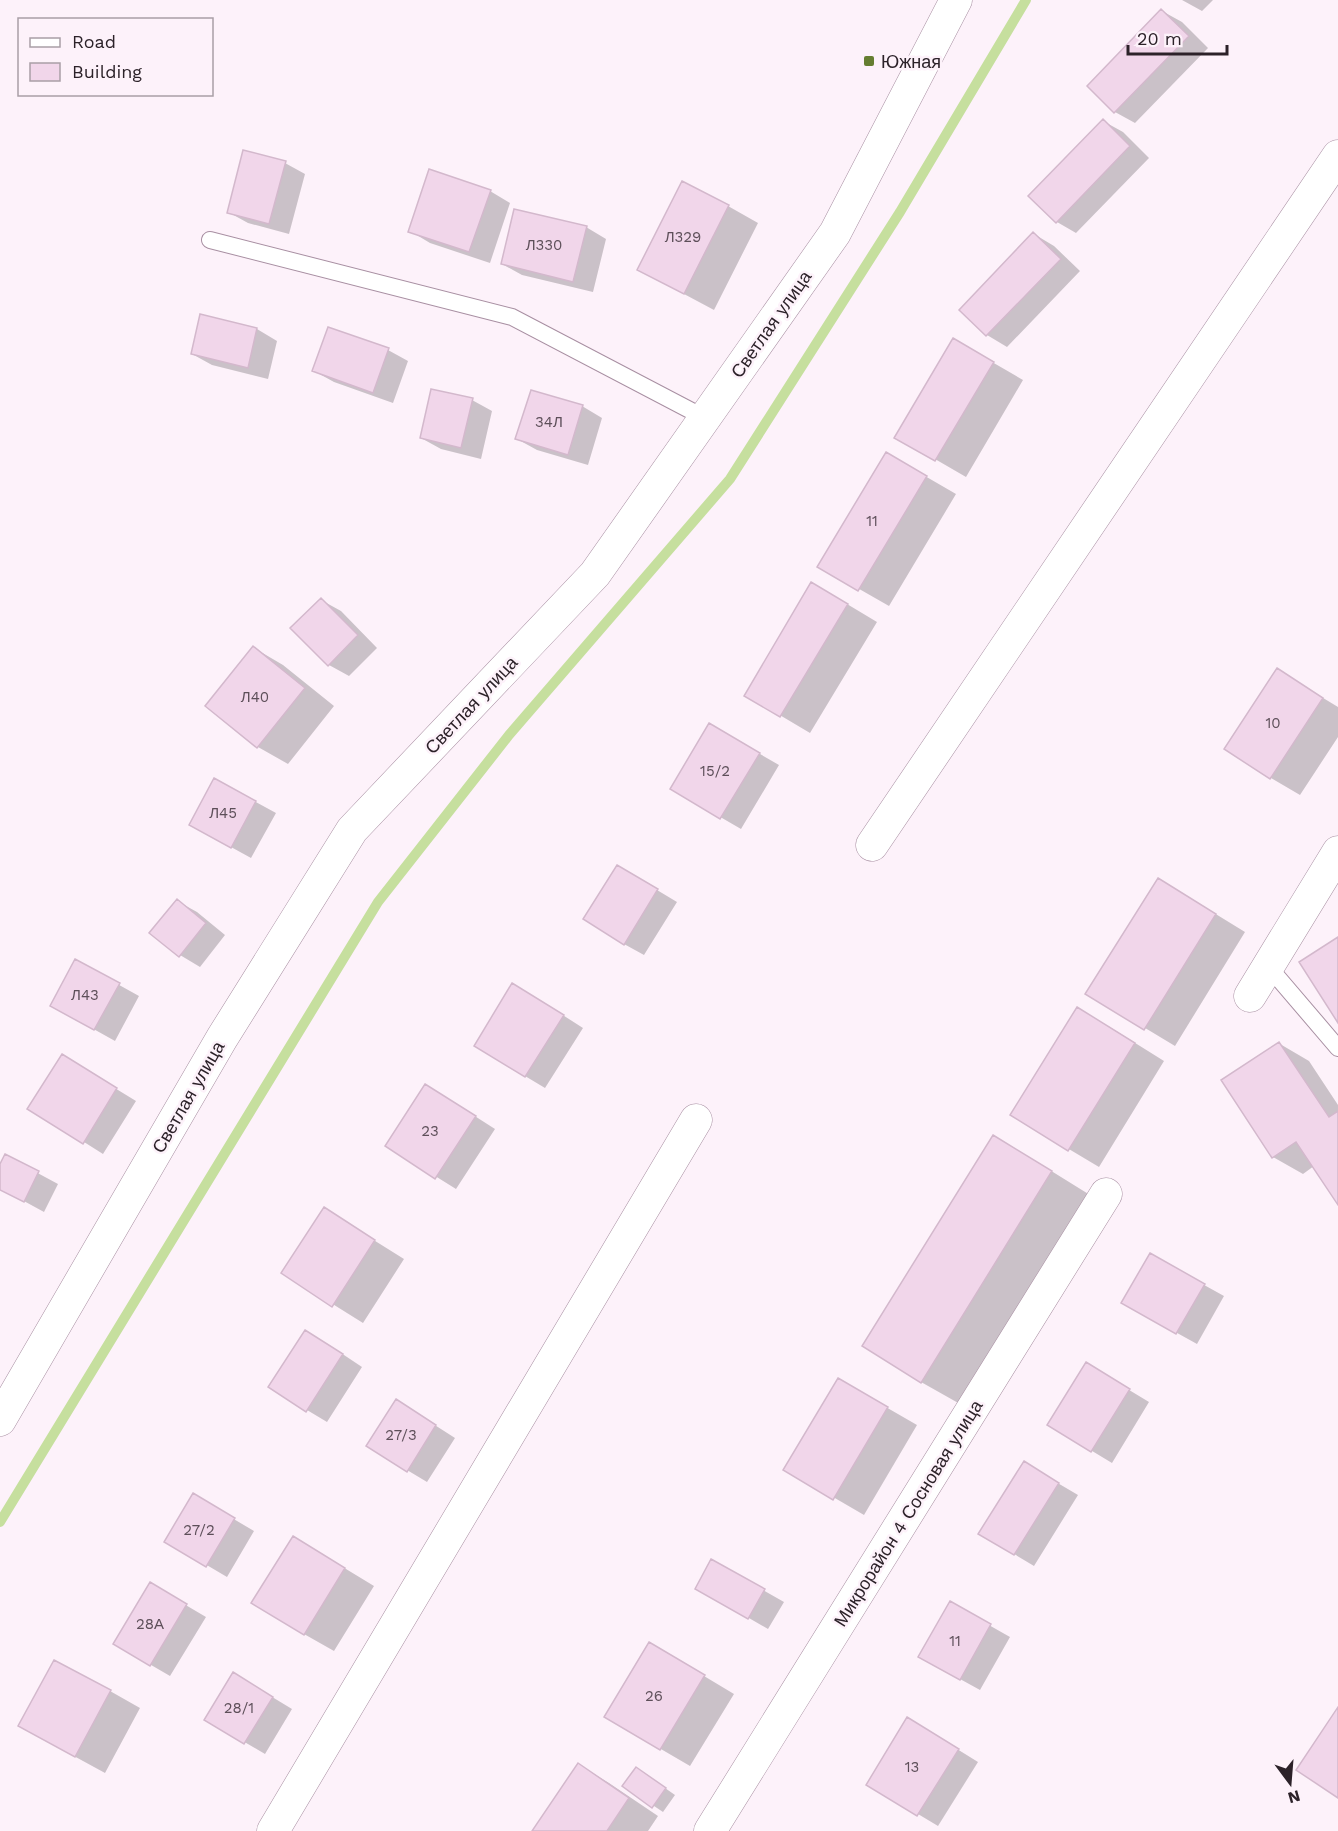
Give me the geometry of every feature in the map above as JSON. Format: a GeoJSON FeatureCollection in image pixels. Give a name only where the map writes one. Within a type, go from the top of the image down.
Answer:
{"type":"FeatureCollection","features":[{"type":"Feature","properties":{"kind":"street","name":"Светлая улица"},"geometry":{"type":"LineString","coordinates":[[0,1420],[222,1038],[352,830],[594,574],[835,233],[956,0]]}},
{"type":"Feature","properties":{"kind":"street"},"geometry":{"type":"LineString","coordinates":[[872,845],[1338,156]]}},
{"type":"Feature","properties":{"kind":"street"},"geometry":{"type":"LineString","coordinates":[[1250,996],[1338,852]]}},
{"type":"Feature","properties":{"kind":"street"},"geometry":{"type":"LineString","coordinates":[[273,1831],[696,1120]]}},
{"type":"Feature","properties":{"kind":"street","name":"Микрорайон 4 Сосновая улица"},"geometry":{"type":"LineString","coordinates":[[710,1831],[1106,1194]]}},
{"type":"Feature","properties":{"kind":"lane"},"geometry":{"type":"LineString","coordinates":[[210,240],[512,317],[705,418]]}},
{"type":"Feature","properties":{"kind":"lane"},"geometry":{"type":"LineString","coordinates":[[1268,966],[1338,1048]]}},
{"type":"Feature","properties":{"kind":"building"},"geometry":{"type":"Polygon","coordinates":[[[1161,9],[1189,36],[1114,113],[1087,86],[1161,9]]]}},
{"type":"Feature","properties":{"kind":"building"},"geometry":{"type":"Polygon","coordinates":[[[1103,119],[1130,146],[1056,223],[1028,196],[1103,119]]]}},
{"type":"Feature","properties":{"kind":"building"},"geometry":{"type":"Polygon","coordinates":[[[243,150],[286,161],[269,224],[227,213],[243,150]]]}},
{"type":"Feature","properties":{"kind":"building"},"geometry":{"type":"Polygon","coordinates":[[[429,169],[491,190],[469,252],[408,232],[429,169]]]}},
{"type":"Feature","properties":{"kind":"building"},"geometry":{"type":"Polygon","coordinates":[[[682,181],[729,205],[684,294],[637,270],[682,181]]]}},
{"type":"Feature","properties":{"kind":"building"},"geometry":{"type":"Polygon","coordinates":[[[514,209],[587,226],[573,282],[501,264],[514,209]]]}},
{"type":"Feature","properties":{"kind":"building"},"geometry":{"type":"Polygon","coordinates":[[[1033,232],[1061,259],[986,336],[959,310],[1033,232]]]}},
{"type":"Feature","properties":{"kind":"building"},"geometry":{"type":"Polygon","coordinates":[[[200,314],[257,328],[248,368],[191,354],[200,314]]]}},
{"type":"Feature","properties":{"kind":"building"},"geometry":{"type":"Polygon","coordinates":[[[328,327],[389,348],[373,393],[312,371],[328,327]]]}},
{"type":"Feature","properties":{"kind":"building"},"geometry":{"type":"Polygon","coordinates":[[[953,338],[994,362],[935,461],[894,438],[953,338]]]}},
{"type":"Feature","properties":{"kind":"building"},"geometry":{"type":"Polygon","coordinates":[[[431,389],[473,398],[461,448],[420,438],[431,389]]]}},
{"type":"Feature","properties":{"kind":"building"},"geometry":{"type":"Polygon","coordinates":[[[531,390],[583,405],[568,455],[515,439],[531,390]]]}},
{"type":"Feature","properties":{"kind":"building"},"geometry":{"type":"Polygon","coordinates":[[[886,452],[927,476],[858,591],[817,567],[886,452]]]}},
{"type":"Feature","properties":{"kind":"building"},"geometry":{"type":"Polygon","coordinates":[[[811,582],[848,604],[780,717],[744,696],[811,582]]]}},
{"type":"Feature","properties":{"kind":"building"},"geometry":{"type":"Polygon","coordinates":[[[321,598],[358,635],[328,666],[290,628],[321,598]]]}},
{"type":"Feature","properties":{"kind":"building"},"geometry":{"type":"Polygon","coordinates":[[[253,646],[305,688],[257,748],[205,706],[253,646]]]}},
{"type":"Feature","properties":{"kind":"building"},"geometry":{"type":"Polygon","coordinates":[[[1277,668],[1323,698],[1270,779],[1224,749],[1277,668]]]}},
{"type":"Feature","properties":{"kind":"building"},"geometry":{"type":"Polygon","coordinates":[[[709,723],[760,753],[720,819],[670,789],[709,723]]]}},
{"type":"Feature","properties":{"kind":"building"},"geometry":{"type":"Polygon","coordinates":[[[214,778],[256,801],[231,848],[189,825],[214,778]]]}},
{"type":"Feature","properties":{"kind":"building"},"geometry":{"type":"Polygon","coordinates":[[[617,865],[658,889],[624,945],[583,919],[617,865]]]}},
{"type":"Feature","properties":{"kind":"building"},"geometry":{"type":"Polygon","coordinates":[[[1158,878],[1216,914],[1144,1030],[1085,994],[1158,878]]]}},
{"type":"Feature","properties":{"kind":"building"},"geometry":{"type":"Polygon","coordinates":[[[177,899],[206,923],[179,957],[149,933],[177,899]]]}},
{"type":"Feature","properties":{"kind":"building"},"geometry":{"type":"Polygon","coordinates":[[[1338,937],[1338,1023],[1299,962],[1338,937]]]}},
{"type":"Feature","properties":{"kind":"building"},"geometry":{"type":"Polygon","coordinates":[[[75,959],[120,983],[94,1030],[50,1006],[75,959]]]}},
{"type":"Feature","properties":{"kind":"building"},"geometry":{"type":"Polygon","coordinates":[[[512,983],[564,1015],[525,1077],[474,1046],[512,983]]]}},
{"type":"Feature","properties":{"kind":"building"},"geometry":{"type":"Polygon","coordinates":[[[1077,1007],[1135,1043],[1068,1151],[1010,1115],[1077,1007]]]}},
{"type":"Feature","properties":{"kind":"building"},"geometry":{"type":"Polygon","coordinates":[[[1279,1042],[1329,1117],[1338,1111],[1338,1205],[1296,1142],[1272,1158],[1221,1080],[1279,1042]]]}},
{"type":"Feature","properties":{"kind":"building"},"geometry":{"type":"Polygon","coordinates":[[[62,1054],[117,1088],[83,1144],[27,1109],[62,1054]]]}},
{"type":"Feature","properties":{"kind":"building"},"geometry":{"type":"Polygon","coordinates":[[[425,1084],[476,1116],[435,1179],[385,1146],[425,1084]]]}},
{"type":"Feature","properties":{"kind":"building"},"geometry":{"type":"Polygon","coordinates":[[[993,1135],[1052,1171],[921,1383],[862,1346],[993,1135]]]}},
{"type":"Feature","properties":{"kind":"building"},"geometry":{"type":"Polygon","coordinates":[[[5,1154],[39,1171],[24,1202],[0,1190],[0,1164],[5,1154]]]}},
{"type":"Feature","properties":{"kind":"building"},"geometry":{"type":"Polygon","coordinates":[[[324,1207],[375,1240],[332,1307],[281,1273],[324,1207]]]}},
{"type":"Feature","properties":{"kind":"building"},"geometry":{"type":"Polygon","coordinates":[[[1150,1253],[1205,1284],[1176,1334],[1121,1303],[1150,1253]]]}},
{"type":"Feature","properties":{"kind":"building"},"geometry":{"type":"Polygon","coordinates":[[[305,1330],[343,1354],[306,1412],[268,1387],[305,1330]]]}},
{"type":"Feature","properties":{"kind":"building"},"geometry":{"type":"Polygon","coordinates":[[[1086,1362],[1130,1389],[1091,1452],[1047,1425],[1086,1362]]]}},
{"type":"Feature","properties":{"kind":"building"},"geometry":{"type":"Polygon","coordinates":[[[838,1378],[888,1407],[833,1500],[783,1470],[838,1378]]]}},
{"type":"Feature","properties":{"kind":"building"},"geometry":{"type":"Polygon","coordinates":[[[396,1399],[436,1425],[407,1472],[366,1446],[396,1399]]]}},
{"type":"Feature","properties":{"kind":"building"},"geometry":{"type":"Polygon","coordinates":[[[1024,1461],[1059,1483],[1014,1555],[978,1534],[1024,1461]]]}},
{"type":"Feature","properties":{"kind":"building"},"geometry":{"type":"Polygon","coordinates":[[[193,1493],[235,1518],[206,1567],[164,1542],[193,1493]]]}},
{"type":"Feature","properties":{"kind":"building"},"geometry":{"type":"Polygon","coordinates":[[[293,1536],[345,1568],[304,1635],[251,1603],[293,1536]]]}},
{"type":"Feature","properties":{"kind":"building"},"geometry":{"type":"Polygon","coordinates":[[[711,1559],[765,1589],[748,1619],[695,1589],[711,1559]]]}},
{"type":"Feature","properties":{"kind":"building"},"geometry":{"type":"Polygon","coordinates":[[[150,1582],[187,1604],[150,1666],[113,1644],[150,1582]]]}},
{"type":"Feature","properties":{"kind":"building"},"geometry":{"type":"Polygon","coordinates":[[[950,1601],[991,1624],[960,1680],[918,1657],[950,1601]]]}},
{"type":"Feature","properties":{"kind":"building"},"geometry":{"type":"Polygon","coordinates":[[[649,1642],[705,1675],[660,1750],[604,1717],[649,1642]]]}},
{"type":"Feature","properties":{"kind":"building"},"geometry":{"type":"Polygon","coordinates":[[[54,1660],[111,1690],[75,1757],[18,1726],[54,1660]]]}},
{"type":"Feature","properties":{"kind":"building"},"geometry":{"type":"Polygon","coordinates":[[[233,1672],[273,1697],[244,1744],[204,1720],[233,1672]]]}},
{"type":"Feature","properties":{"kind":"building"},"geometry":{"type":"Polygon","coordinates":[[[1338,1707],[1338,1798],[1296,1770],[1338,1707]]]}},
{"type":"Feature","properties":{"kind":"building"},"geometry":{"type":"Polygon","coordinates":[[[907,1717],[959,1749],[917,1816],[866,1785],[907,1717]]]}},
{"type":"Feature","properties":{"kind":"building"},"geometry":{"type":"Polygon","coordinates":[[[578,1763],[629,1798],[607,1831],[532,1831],[578,1763]]]}},
{"type":"Feature","properties":{"kind":"building"},"geometry":{"type":"Polygon","coordinates":[[[636,1767],[666,1788],[652,1808],[622,1786],[636,1767]]]}},
{"type":"Feature","properties":{"kind":"waterway"},"geometry":{"type":"LineString","coordinates":[[0,1522],[378,902],[509,735],[730,479],[900,212],[1026,0]]}},
{"type":"Feature","properties":{"kind":"place","name":"Южная"},"geometry":{"type":"Point","coordinates":[869,61]}}]}
